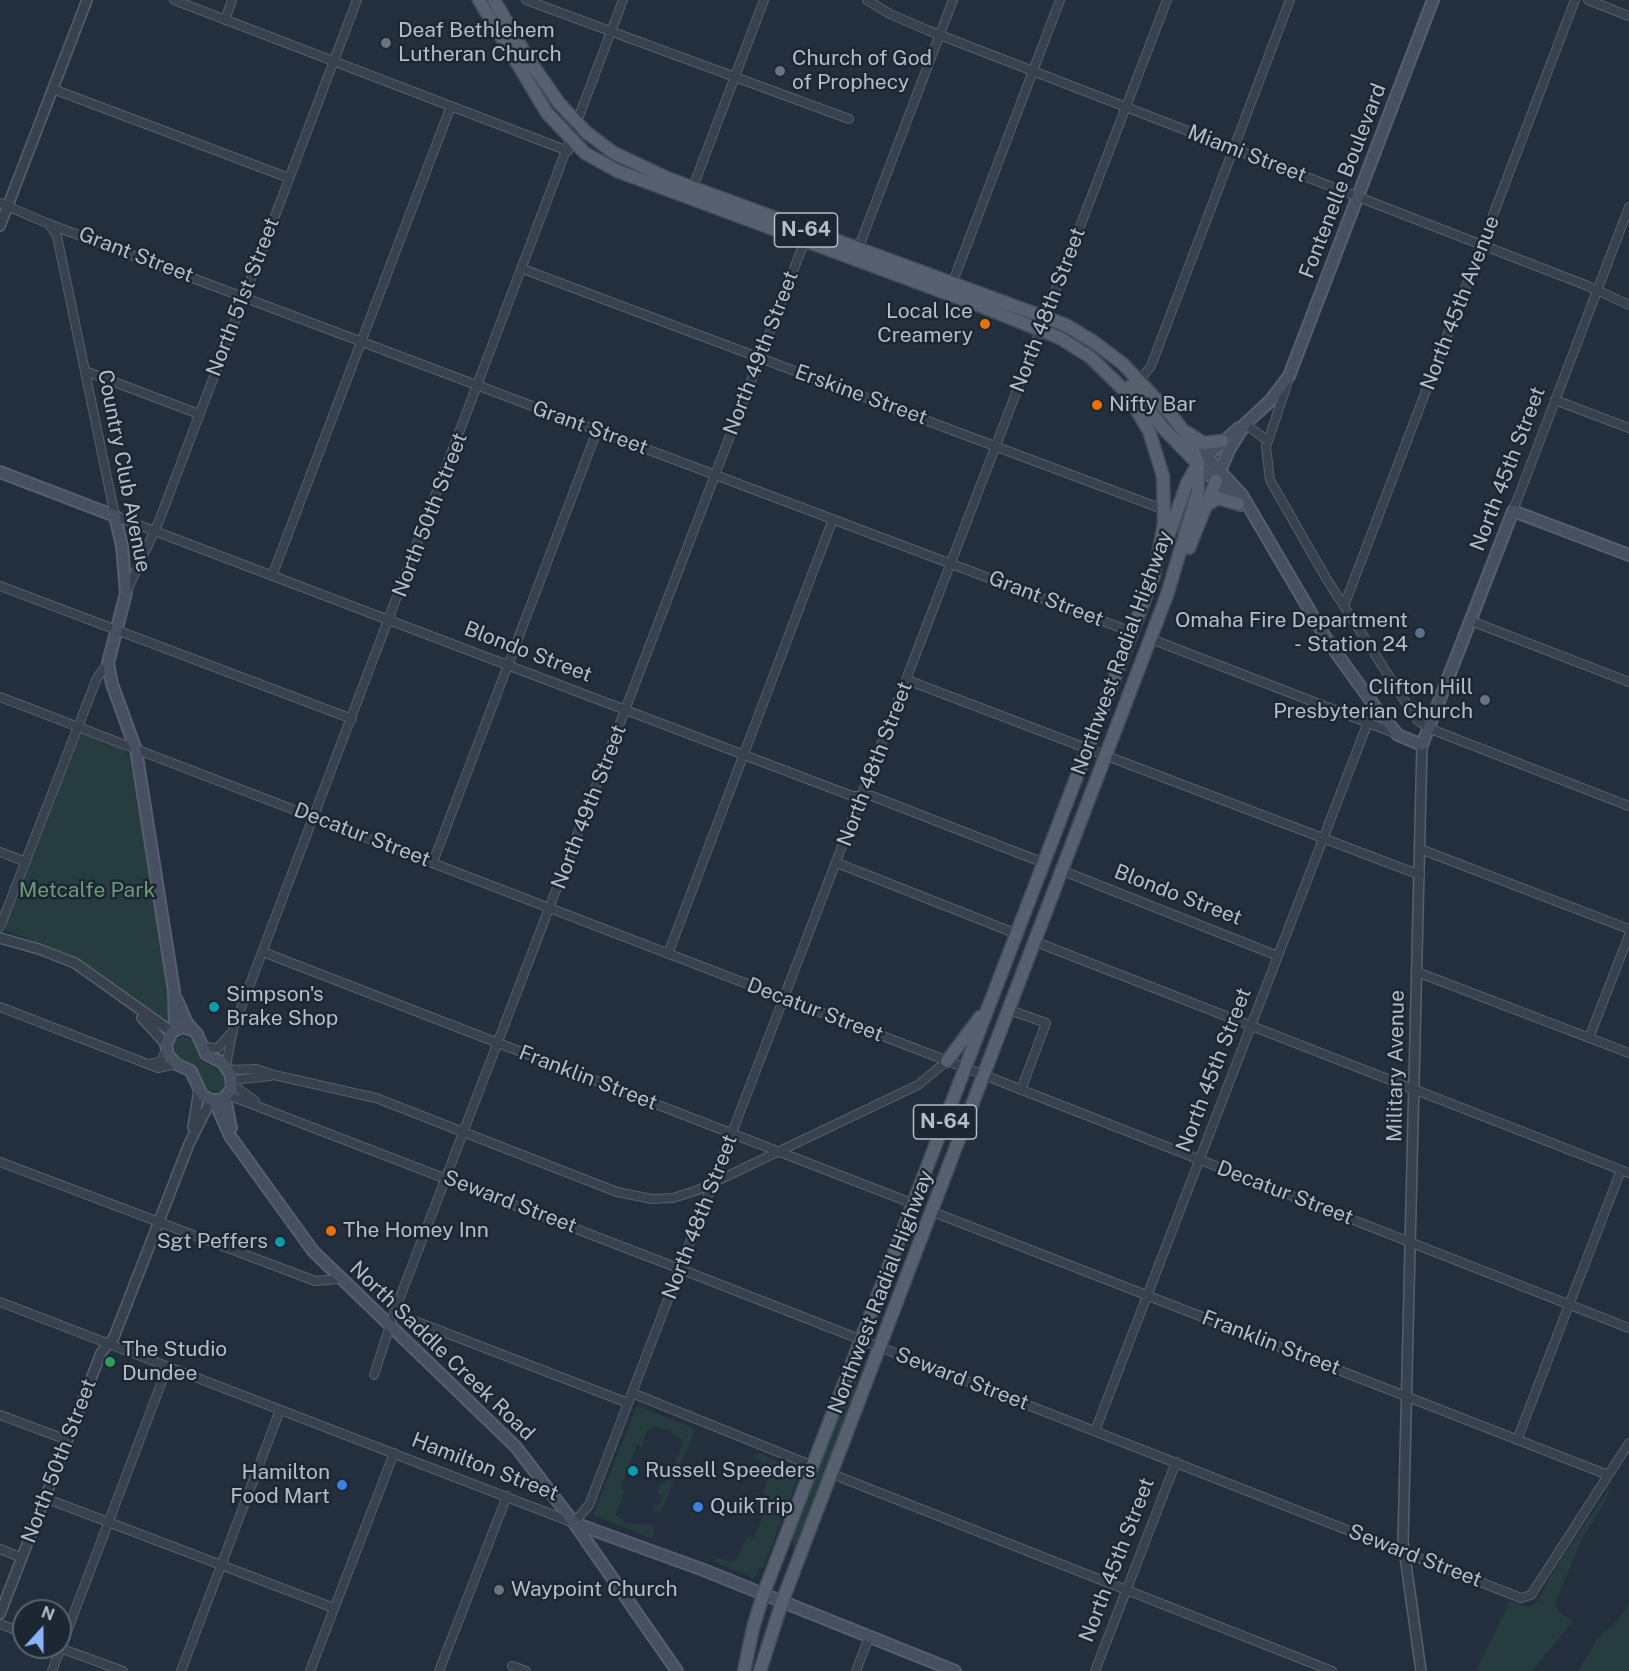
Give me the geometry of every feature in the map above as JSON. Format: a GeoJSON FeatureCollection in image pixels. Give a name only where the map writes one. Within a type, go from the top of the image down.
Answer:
{"type":"FeatureCollection","features":[{"type":"Feature","properties":{"kind":"main road","name":"Northwest Radial Highway"},"geometry":{"type":"LineString","coordinates":[[479,0],[535,94],[570,146],[617,171],[1041,329],[1090,357],[1125,391],[1142,416],[1160,462],[1165,510],[1154,575],[763,1595],[744,1671]]}},
{"type":"Feature","properties":{"kind":"main road","name":"Northwest Radial Highway"},"geometry":{"type":"LineString","coordinates":[[494,0],[529,60],[577,123],[601,143],[627,160],[952,284],[1046,316],[1094,342],[1139,381],[1186,433],[1202,460],[1198,491],[1167,595],[1151,639],[782,1602],[760,1671]]}},
{"type":"Feature","properties":{"kind":"main road","name":"Fontenelle Boulevard"},"geometry":{"type":"LineString","coordinates":[[1245,424],[1270,401],[1289,376],[1433,0]]}},
{"type":"Feature","properties":{"kind":"main road"},"geometry":{"type":"LineString","coordinates":[[1090,357],[1120,375],[1163,428],[1242,495],[1255,521],[1327,640],[1398,735],[1422,745]]}},
{"type":"Feature","properties":{"kind":"main road"},"geometry":{"type":"LineString","coordinates":[[1154,575],[1187,483],[1202,460],[1245,424]]}},
{"type":"Feature","properties":{"kind":"main road"},"geometry":{"type":"LineString","coordinates":[[1167,595],[1218,476],[1245,424]]}},
{"type":"Feature","properties":{"kind":"main road"},"geometry":{"type":"LineString","coordinates":[[1186,433],[1203,443],[1222,441]]}},
{"type":"Feature","properties":{"kind":"main road","name":"Blondo Street"},"geometry":{"type":"LineString","coordinates":[[0,472],[115,516]]}},
{"type":"Feature","properties":{"kind":"main road"},"geometry":{"type":"LineString","coordinates":[[1218,476],[1238,504],[1255,521]]}},
{"type":"Feature","properties":{"kind":"main road"},"geometry":{"type":"LineString","coordinates":[[1206,506],[1218,498],[1238,504]]}},
{"type":"Feature","properties":{"kind":"main road"},"geometry":{"type":"LineString","coordinates":[[1513,511],[1629,555]]}},
{"type":"Feature","properties":{"kind":"main road","name":"North 45th Street"},"geometry":{"type":"LineString","coordinates":[[1422,745],[1513,511]]}},
{"type":"Feature","properties":{"kind":"main road","name":"Country Club Avenue"},"geometry":{"type":"LineString","coordinates":[[115,516],[123,555],[126,593],[108,663],[112,684],[136,750],[174,991],[173,1031]]}},
{"type":"Feature","properties":{"kind":"main road","name":"Country Club Avenue"},"geometry":{"type":"LineString","coordinates":[[174,991],[187,1023],[211,1059],[230,1075]]}},
{"type":"Feature","properties":{"kind":"main road"},"geometry":{"type":"LineString","coordinates":[[947,1061],[961,1045],[994,993]]}},
{"type":"Feature","properties":{"kind":"main road"},"geometry":{"type":"LineString","coordinates":[[192,1030],[183,1028],[173,1031],[166,1047],[170,1060],[191,1071],[199,1091],[212,1100],[226,1096],[230,1075]]}},
{"type":"Feature","properties":{"kind":"main road","name":"North Saddle Creek Road"},"geometry":{"type":"LineString","coordinates":[[226,1096],[229,1120],[240,1148]]}},
{"type":"Feature","properties":{"kind":"main road","name":"North Saddle Creek Road"},"geometry":{"type":"LineString","coordinates":[[212,1100],[226,1130],[313,1251],[504,1434],[574,1523],[677,1671]]}},
{"type":"Feature","properties":{"kind":"main road","name":"Hamilton Street"},"geometry":{"type":"LineString","coordinates":[[574,1523],[955,1671]]}},
{"type":"Feature","properties":{"kind":"street"},"geometry":{"type":"LineString","coordinates":[[0,226],[4,205],[53,89],[87,0]]}},
{"type":"Feature","properties":{"kind":"street"},"geometry":{"type":"LineString","coordinates":[[174,0],[451,106],[570,146]]}},
{"type":"Feature","properties":{"kind":"street"},"geometry":{"type":"LineString","coordinates":[[225,20],[232,0]]}},
{"type":"Feature","properties":{"kind":"street","name":"North 51st Street"},"geometry":{"type":"LineString","coordinates":[[126,593],[154,531],[357,0]]}},
{"type":"Feature","properties":{"kind":"street"},"geometry":{"type":"LineString","coordinates":[[526,0],[849,119]]}},
{"type":"Feature","properties":{"kind":"street","name":"North 50th Street"},"geometry":{"type":"LineString","coordinates":[[203,1047],[211,1050],[218,1048],[233,1029],[570,146],[623,0]]}},
{"type":"Feature","properties":{"kind":"street"},"geometry":{"type":"LineString","coordinates":[[693,187],[764,0]]}},
{"type":"Feature","properties":{"kind":"street","name":"Miami Street"},"geometry":{"type":"LineString","coordinates":[[867,0],[902,20],[1482,245],[1629,305]]}},
{"type":"Feature","properties":{"kind":"street"},"geometry":{"type":"LineString","coordinates":[[858,249],[953,0]]}},
{"type":"Feature","properties":{"kind":"street"},"geometry":{"type":"LineString","coordinates":[[952,284],[1060,0]]}},
{"type":"Feature","properties":{"kind":"street","name":"North 48th Street"},"geometry":{"type":"LineString","coordinates":[[574,1523],[589,1504],[1167,0]]}},
{"type":"Feature","properties":{"kind":"street"},"geometry":{"type":"LineString","coordinates":[[1139,381],[1151,366],[1290,0]]}},
{"type":"Feature","properties":{"kind":"street","name":"North 45th Avenue"},"geometry":{"type":"LineString","coordinates":[[1344,606],[1575,0]]}},
{"type":"Feature","properties":{"kind":"street"},"geometry":{"type":"LineString","coordinates":[[1588,0],[1629,16]]}},
{"type":"Feature","properties":{"kind":"street"},"geometry":{"type":"LineString","coordinates":[[53,89],[289,178]]}},
{"type":"Feature","properties":{"kind":"street"},"geometry":{"type":"LineString","coordinates":[[272,576],[451,106]]}},
{"type":"Feature","properties":{"kind":"street"},"geometry":{"type":"LineString","coordinates":[[4,205],[50,224]]}},
{"type":"Feature","properties":{"kind":"street","name":"North 45th Street"},"geometry":{"type":"LineString","coordinates":[[1513,511],[1629,207]]}},
{"type":"Feature","properties":{"kind":"street","name":"Grant Street"},"geometry":{"type":"LineString","coordinates":[[50,224],[1132,632]]}},
{"type":"Feature","properties":{"kind":"street","name":"Country Club Avenue"},"geometry":{"type":"LineString","coordinates":[[50,224],[60,247],[115,516]]}},
{"type":"Feature","properties":{"kind":"street","name":"North 49th Street"},"geometry":{"type":"LineString","coordinates":[[374,1375],[394,1312],[805,240]]}},
{"type":"Feature","properties":{"kind":"street","name":"Erskine Street"},"geometry":{"type":"LineString","coordinates":[[523,269],[997,445],[1165,510]]}},
{"type":"Feature","properties":{"kind":"street"},"geometry":{"type":"LineString","coordinates":[[85,371],[199,414]]}},
{"type":"Feature","properties":{"kind":"street","name":"Fontenelle Boulevard"},"geometry":{"type":"LineString","coordinates":[[1289,376],[1268,441],[1267,466],[1275,493],[1417,720],[1428,728]]}},
{"type":"Feature","properties":{"kind":"street"},"geometry":{"type":"LineString","coordinates":[[1555,400],[1629,428]]}},
{"type":"Feature","properties":{"kind":"street"},"geometry":{"type":"LineString","coordinates":[[1245,424],[1268,441]]}},
{"type":"Feature","properties":{"kind":"street"},"geometry":{"type":"LineString","coordinates":[[433,862],[597,431]]}},
{"type":"Feature","properties":{"kind":"street","name":"Blondo Street"},"geometry":{"type":"LineString","coordinates":[[115,516],[852,796],[872,796],[1044,863]]}},
{"type":"Feature","properties":{"kind":"street"},"geometry":{"type":"LineString","coordinates":[[668,954],[833,519]]}},
{"type":"Feature","properties":{"kind":"street"},"geometry":{"type":"LineString","coordinates":[[0,586],[352,719]]}},
{"type":"Feature","properties":{"kind":"street"},"geometry":{"type":"LineString","coordinates":[[1471,621],[1629,682]]}},
{"type":"Feature","properties":{"kind":"street"},"geometry":{"type":"LineString","coordinates":[[1151,639],[1398,735]]}},
{"type":"Feature","properties":{"kind":"street"},"geometry":{"type":"LineString","coordinates":[[0,927],[97,678],[108,663]]}},
{"type":"Feature","properties":{"kind":"street"},"geometry":{"type":"LineString","coordinates":[[907,680],[1420,875]]}},
{"type":"Feature","properties":{"kind":"street","name":"Decatur Street"},"geometry":{"type":"LineString","coordinates":[[0,697],[966,1068],[1629,1328]]}},
{"type":"Feature","properties":{"kind":"street","name":"North 45th Street"},"geometry":{"type":"LineString","coordinates":[[1095,1431],[1368,722]]}},
{"type":"Feature","properties":{"kind":"street"},"geometry":{"type":"LineString","coordinates":[[1428,728],[1629,806]]}},
{"type":"Feature","properties":{"kind":"street","name":"Military Avenue"},"geometry":{"type":"LineString","coordinates":[[1421,1671],[1404,1552],[1422,745]]}},
{"type":"Feature","properties":{"kind":"street"},"geometry":{"type":"LineString","coordinates":[[1420,849],[1629,929]]}},
{"type":"Feature","properties":{"kind":"street"},"geometry":{"type":"LineString","coordinates":[[0,852],[26,862]]}},
{"type":"Feature","properties":{"kind":"street"},"geometry":{"type":"LineString","coordinates":[[837,863],[1017,934]]}},
{"type":"Feature","properties":{"kind":"street","name":"Blondo Street"},"geometry":{"type":"LineString","coordinates":[[1063,871],[1278,956]]}},
{"type":"Feature","properties":{"kind":"street"},"geometry":{"type":"LineString","coordinates":[[1589,1038],[1629,935]]}},
{"type":"Feature","properties":{"kind":"street"},"geometry":{"type":"LineString","coordinates":[[0,938],[39,949],[75,963],[96,976],[133,1007],[173,1031]]}},
{"type":"Feature","properties":{"kind":"street"},"geometry":{"type":"LineString","coordinates":[[1036,942],[1625,1171],[1517,1440]]}},
{"type":"Feature","properties":{"kind":"street","name":"Franklin Street"},"geometry":{"type":"LineString","coordinates":[[263,952],[914,1203]]}},
{"type":"Feature","properties":{"kind":"street"},"geometry":{"type":"LineString","coordinates":[[1417,972],[1629,1053]]}},
{"type":"Feature","properties":{"kind":"street"},"geometry":{"type":"LineString","coordinates":[[0,1007],[162,1069],[176,1064]]}},
{"type":"Feature","properties":{"kind":"street"},"geometry":{"type":"LineString","coordinates":[[133,1007],[166,1047],[160,1061],[149,1064]]}},
{"type":"Feature","properties":{"kind":"street"},"geometry":{"type":"LineString","coordinates":[[1010,1010],[1046,1023],[1021,1090]]}},
{"type":"Feature","properties":{"kind":"street","name":"North 50th Street"},"geometry":{"type":"LineString","coordinates":[[230,1075],[233,1029]]}},
{"type":"Feature","properties":{"kind":"street"},"geometry":{"type":"LineString","coordinates":[[230,1075],[274,1075],[358,1093],[633,1197],[673,1198],[714,1182],[918,1085],[947,1061]]}},
{"type":"Feature","properties":{"kind":"street","name":"Seward Street"},"geometry":{"type":"LineString","coordinates":[[230,1075],[264,1107]]}},
{"type":"Feature","properties":{"kind":"street","name":"North 50th Street"},"geometry":{"type":"LineString","coordinates":[[189,1144],[199,1091]]}},
{"type":"Feature","properties":{"kind":"street","name":"Seward Street"},"geometry":{"type":"LineString","coordinates":[[226,1096],[264,1107],[1521,1598],[1527,1598],[1608,1475]]}},
{"type":"Feature","properties":{"kind":"street","name":"North 50th Street"},"geometry":{"type":"LineString","coordinates":[[0,1614],[101,1353],[114,1337],[189,1144],[212,1100]]}},
{"type":"Feature","properties":{"kind":"street"},"geometry":{"type":"LineString","coordinates":[[0,1162],[315,1281],[339,1278]]}},
{"type":"Feature","properties":{"kind":"street","name":"Franklin Street"},"geometry":{"type":"LineString","coordinates":[[933,1212],[1608,1475]]}},
{"type":"Feature","properties":{"kind":"street","name":"Hamilton Street"},"geometry":{"type":"LineString","coordinates":[[0,1302],[574,1523]]}},
{"type":"Feature","properties":{"kind":"street"},"geometry":{"type":"LineString","coordinates":[[394,1312],[628,1403]]}},
{"type":"Feature","properties":{"kind":"street"},"geometry":{"type":"LineString","coordinates":[[72,1614],[109,1523],[167,1368]]}},
{"type":"Feature","properties":{"kind":"street"},"geometry":{"type":"LineString","coordinates":[[632,1393],[813,1466]]}},
{"type":"Feature","properties":{"kind":"street"},"geometry":{"type":"LineString","coordinates":[[182,1671],[280,1410]]}},
{"type":"Feature","properties":{"kind":"street"},"geometry":{"type":"LineString","coordinates":[[0,1414],[67,1440]]}},
{"type":"Feature","properties":{"kind":"street"},"geometry":{"type":"LineString","coordinates":[[1608,1475],[1629,1443]]}},
{"type":"Feature","properties":{"kind":"street"},"geometry":{"type":"LineString","coordinates":[[310,1671],[393,1453]]}},
{"type":"Feature","properties":{"kind":"street","name":"North 45th Street"},"geometry":{"type":"LineString","coordinates":[[1095,1671],[1176,1462]]}},
{"type":"Feature","properties":{"kind":"street"},"geometry":{"type":"LineString","coordinates":[[832,1474],[1332,1671]]}},
{"type":"Feature","properties":{"kind":"street"},"geometry":{"type":"LineString","coordinates":[[439,1671],[507,1496]]}},
{"type":"Feature","properties":{"kind":"street"},"geometry":{"type":"LineString","coordinates":[[45,1498],[334,1608]]}},
{"type":"Feature","properties":{"kind":"street"},"geometry":{"type":"LineString","coordinates":[[0,1549],[22,1558]]}},
{"type":"Feature","properties":{"kind":"street"},"geometry":{"type":"LineString","coordinates":[[856,1671],[869,1637]]}},
{"type":"Feature","properties":{"kind":"street"},"geometry":{"type":"LineString","coordinates":[[72,1653],[123,1671]]}},
{"type":"Feature","properties":{"kind":"street"},"geometry":{"type":"LineString","coordinates":[[512,1666],[526,1671]]}},
{"type":"Feature","properties":{"kind":"green space","name":"Metcalfe Park"},"geometry":{"type":"Polygon","coordinates":[[[80,732],[123,749],[129,757],[173,1013],[173,1023],[167,1026],[83,962],[52,947],[6,931],[5,925],[80,732]]]}},
{"type":"Feature","properties":{"kind":"green space"},"geometry":{"type":"Polygon","coordinates":[[[184,1036],[195,1041],[202,1061],[225,1074],[227,1085],[220,1094],[208,1092],[198,1068],[175,1055],[172,1049],[175,1040],[184,1036]]]}},
{"type":"Feature","properties":{"kind":"green space"},"geometry":{"type":"Polygon","coordinates":[[[862,1355],[865,1356],[857,1375],[854,1397],[792,1554],[794,1533],[862,1355]]]}},
{"type":"Feature","properties":{"kind":"green space"},"geometry":{"type":"Polygon","coordinates":[[[637,1406],[691,1427],[694,1432],[661,1513],[654,1511],[652,1505],[659,1505],[663,1496],[657,1493],[661,1484],[668,1481],[682,1446],[682,1440],[672,1432],[655,1426],[646,1431],[642,1448],[637,1444],[620,1489],[625,1491],[616,1515],[626,1523],[652,1525],[655,1533],[651,1538],[593,1515],[637,1406]]]}},
{"type":"Feature","properties":{"kind":"green space"},"geometry":{"type":"Polygon","coordinates":[[[759,1453],[798,1470],[800,1473],[763,1568],[759,1567],[756,1576],[752,1578],[713,1561],[718,1558],[730,1562],[737,1558],[747,1537],[754,1537],[766,1509],[768,1501],[762,1498],[770,1472],[767,1465],[754,1458],[755,1454],[759,1453]]]}},
{"type":"Feature","properties":{"kind":"green space"},"geometry":{"type":"Polygon","coordinates":[[[1608,1490],[1610,1492],[1604,1504],[1582,1539],[1555,1604],[1559,1612],[1573,1621],[1532,1671],[1476,1671],[1510,1601],[1527,1607],[1536,1603],[1558,1564],[1608,1490]]]}},
{"type":"Feature","properties":{"kind":"green space"},"geometry":{"type":"Polygon","coordinates":[[[1629,1604],[1629,1671],[1578,1671],[1598,1638],[1617,1621],[1629,1604]]]}},
{"type":"Feature","properties":{"kind":"place","name":"Deaf Bethlehem Lutheran Church"},"geometry":{"type":"Point","coordinates":[386,43]}},
{"type":"Feature","properties":{"kind":"place","name":"Church of God of Prophecy"},"geometry":{"type":"Point","coordinates":[780,71]}},
{"type":"Feature","properties":{"kind":"place","name":"Local Ice Creamery"},"geometry":{"type":"Point","coordinates":[985,324]}},
{"type":"Feature","properties":{"kind":"place","name":"Nifty Bar"},"geometry":{"type":"Point","coordinates":[1097,405]}},
{"type":"Feature","properties":{"kind":"place","name":"Omaha Fire Department - Station 24"},"geometry":{"type":"Point","coordinates":[1420,633]}},
{"type":"Feature","properties":{"kind":"place","name":"Clifton Hill Presbyterian Church"},"geometry":{"type":"Point","coordinates":[1485,700]}},
{"type":"Feature","properties":{"kind":"place","name":"Simpson's Brake Shop"},"geometry":{"type":"Point","coordinates":[214,1007]}},
{"type":"Feature","properties":{"kind":"place","name":"The Homey Inn"},"geometry":{"type":"Point","coordinates":[331,1231]}},
{"type":"Feature","properties":{"kind":"place","name":"Sgt Peffers"},"geometry":{"type":"Point","coordinates":[280,1242]}},
{"type":"Feature","properties":{"kind":"place","name":"The Studio Dundee"},"geometry":{"type":"Point","coordinates":[110,1362]}},
{"type":"Feature","properties":{"kind":"place","name":"Russell Speeders"},"geometry":{"type":"Point","coordinates":[633,1471]}},
{"type":"Feature","properties":{"kind":"place","name":"Hamilton Food Mart"},"geometry":{"type":"Point","coordinates":[342,1485]}},
{"type":"Feature","properties":{"kind":"place","name":"QuikTrip"},"geometry":{"type":"Point","coordinates":[698,1507]}},
{"type":"Feature","properties":{"kind":"place","name":"Waypoint Church"},"geometry":{"type":"Point","coordinates":[499,1590]}}]}
